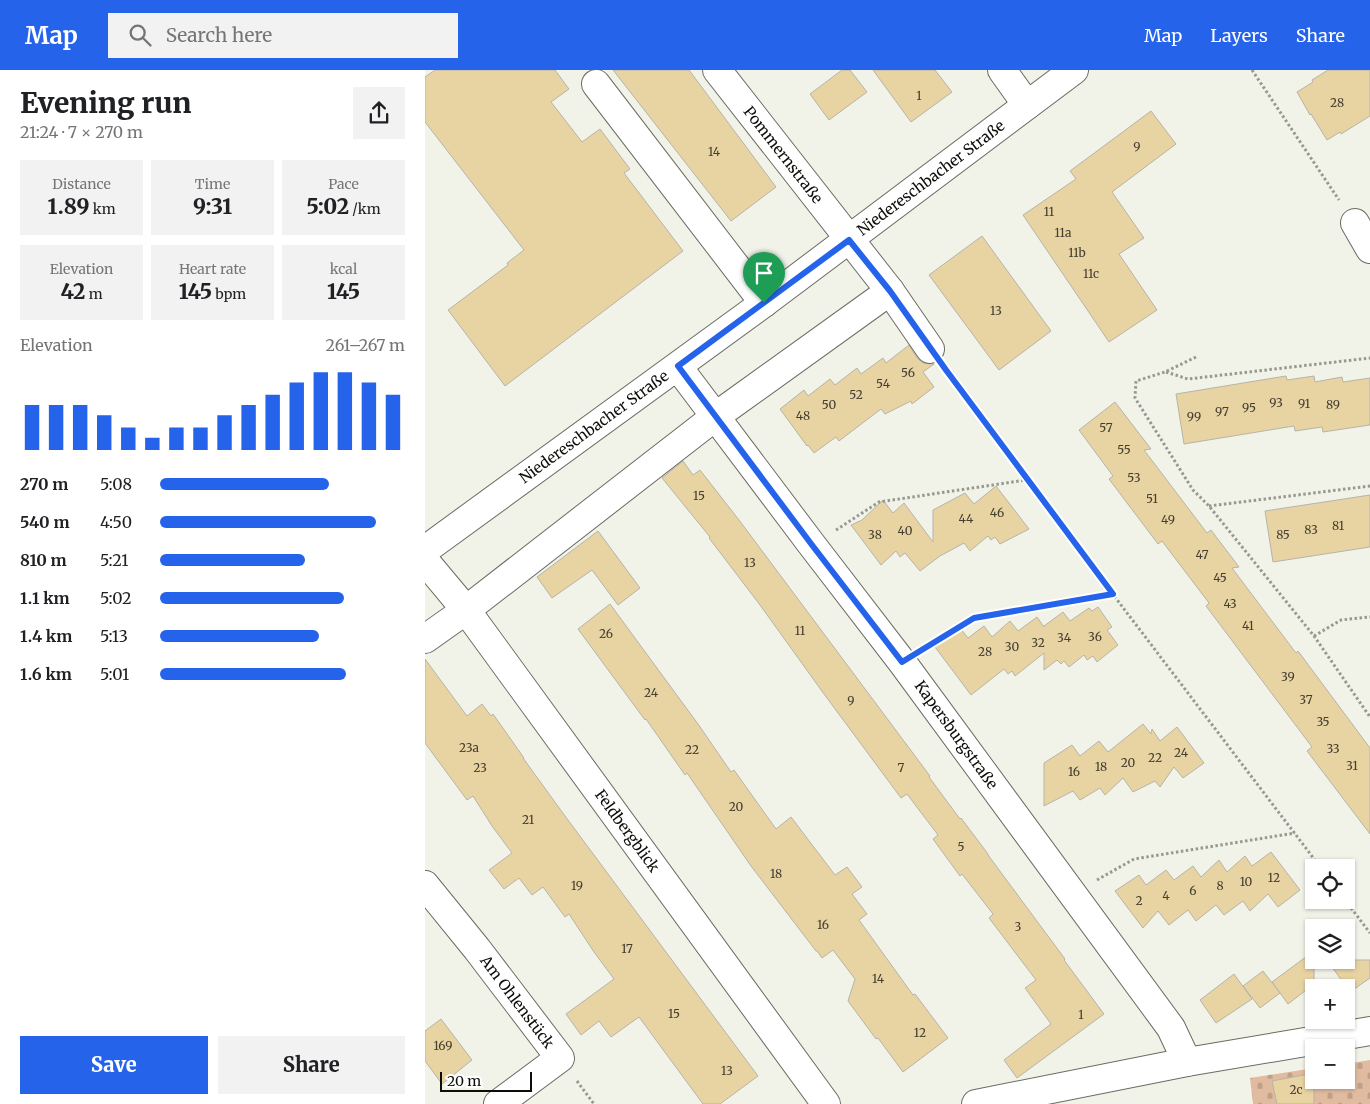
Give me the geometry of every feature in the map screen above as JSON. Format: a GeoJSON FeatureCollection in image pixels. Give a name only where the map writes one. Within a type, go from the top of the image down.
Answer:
{"type":"FeatureCollection","features":[{"type":"Feature","properties":{"kind":"street","name":"Pommernstraße"},"geometry":{"type":"LineString","coordinates":[[717,70],[890,291],[930,349]]}},
{"type":"Feature","properties":{"kind":"street"},"geometry":{"type":"LineString","coordinates":[[1002,70],[1027,105]]}},
{"type":"Feature","properties":{"kind":"street","name":"Niedereschbacher Straße"},"geometry":{"type":"LineString","coordinates":[[425,550],[764,303],[1074,70]]}},
{"type":"Feature","properties":{"kind":"street"},"geometry":{"type":"LineString","coordinates":[[595,84],[764,303]]}},
{"type":"Feature","properties":{"kind":"street"},"geometry":{"type":"LineString","coordinates":[[1355,223],[1370,249]]}},
{"type":"Feature","properties":{"kind":"street"},"geometry":{"type":"LineString","coordinates":[[425,639],[466,610],[716,416],[890,291]]}},
{"type":"Feature","properties":{"kind":"street","name":"Kapersburgstraße"},"geometry":{"type":"LineString","coordinates":[[678,366],[902,662],[1171,1028],[1187,1062]]}},
{"type":"Feature","properties":{"kind":"street","name":"Feldbergblick"},"geometry":{"type":"LineString","coordinates":[[425,561],[466,610],[826,1104]]}},
{"type":"Feature","properties":{"kind":"street","name":"Am Ohlenstück"},"geometry":{"type":"LineString","coordinates":[[425,886],[477,949],[560,1058],[498,1104]]}},
{"type":"Feature","properties":{"kind":"street"},"geometry":{"type":"LineString","coordinates":[[976,1104],[1187,1062],[1370,1031]]}},
{"type":"Feature","properties":{"kind":"path"},"geometry":{"type":"LineString","coordinates":[[1252,70],[1355,223]]}},
{"type":"Feature","properties":{"kind":"path"},"geometry":{"type":"LineString","coordinates":[[930,349],[1026,480],[1314,859]]}},
{"type":"Feature","properties":{"kind":"path"},"geometry":{"type":"LineString","coordinates":[[1196,357],[1165,372],[1136,381],[1135,398],[1193,490],[1209,506],[1314,636],[1370,717]]}},
{"type":"Feature","properties":{"kind":"path"},"geometry":{"type":"LineString","coordinates":[[1165,372],[1188,379],[1370,358]]}},
{"type":"Feature","properties":{"kind":"path"},"geometry":{"type":"LineString","coordinates":[[812,545],[879,502],[1026,480]]}},
{"type":"Feature","properties":{"kind":"path"},"geometry":{"type":"LineString","coordinates":[[1209,506],[1370,486]]}},
{"type":"Feature","properties":{"kind":"path"},"geometry":{"type":"LineString","coordinates":[[902,662],[974,618],[1113,594]]}},
{"type":"Feature","properties":{"kind":"path"},"geometry":{"type":"LineString","coordinates":[[1314,636],[1341,620],[1370,617]]}},
{"type":"Feature","properties":{"kind":"path"},"geometry":{"type":"LineString","coordinates":[[1073,894],[1134,859],[1295,833]]}},
{"type":"Feature","properties":{"kind":"path"},"geometry":{"type":"LineString","coordinates":[[1352,909],[1370,933]]}},
{"type":"Feature","properties":{"kind":"green space"},"geometry":{"type":"Polygon","coordinates":[[[1370,1060],[1370,1104],[1253,1104],[1250,1078],[1305,1069],[1305,1089],[1355,1089],[1355,1062],[1370,1060]]]}},
{"type":"Feature","properties":{"kind":"building"},"geometry":{"type":"Polygon","coordinates":[[[435,70],[555,70],[569,89],[551,102],[582,142],[600,129],[630,169],[624,173],[683,251],[505,386],[448,310],[508,265],[507,263],[524,250],[425,122],[425,77],[435,70]]]}},
{"type":"Feature","properties":{"kind":"building"},"geometry":{"type":"Polygon","coordinates":[[[613,70],[689,70],[776,187],[731,221],[613,70]]]}},
{"type":"Feature","properties":{"kind":"building"},"geometry":{"type":"Polygon","coordinates":[[[842,70],[850,70],[867,92],[829,120],[810,94],[842,70]]]}},
{"type":"Feature","properties":{"kind":"building"},"geometry":{"type":"Polygon","coordinates":[[[873,70],[935,70],[952,92],[911,122],[873,70]]]}},
{"type":"Feature","properties":{"kind":"building"},"geometry":{"type":"Polygon","coordinates":[[[1328,70],[1370,70],[1370,116],[1341,134],[1340,132],[1327,140],[1297,92],[1328,70]]]}},
{"type":"Feature","properties":{"kind":"building"},"geometry":{"type":"Polygon","coordinates":[[[1151,111],[1176,144],[1112,192],[1144,238],[1119,254],[1157,310],[1109,342],[1023,215],[1076,179],[1070,171],[1151,111]]]}},
{"type":"Feature","properties":{"kind":"building"},"geometry":{"type":"Polygon","coordinates":[[[982,236],[1051,331],[999,370],[929,275],[982,236]]]}},
{"type":"Feature","properties":{"kind":"building"},"geometry":{"type":"Polygon","coordinates":[[[909,345],[917,358],[923,363],[934,364],[923,372],[934,387],[912,404],[911,401],[885,414],[881,409],[839,441],[836,437],[814,453],[780,409],[804,390],[808,396],[830,379],[835,385],[857,368],[861,374],[883,358],[886,363],[909,345]]]}},
{"type":"Feature","properties":{"kind":"building"},"geometry":{"type":"Polygon","coordinates":[[[1286,376],[1287,380],[1314,376],[1315,382],[1342,377],[1343,382],[1370,378],[1370,425],[1323,432],[1322,427],[1295,431],[1294,426],[1184,444],[1176,394],[1286,376]]]}},
{"type":"Feature","properties":{"kind":"building"},"geometry":{"type":"Polygon","coordinates":[[[1115,402],[1151,449],[1144,450],[1207,533],[1211,530],[1239,567],[1232,568],[1296,653],[1298,651],[1370,748],[1370,834],[1307,751],[1312,747],[1206,606],[1209,603],[1162,541],[1158,544],[1109,479],[1113,476],[1079,430],[1115,402]]]}},
{"type":"Feature","properties":{"kind":"building"},"geometry":{"type":"Polygon","coordinates":[[[683,461],[693,475],[700,470],[739,520],[960,819],[988,854],[1104,1014],[1017,1078],[1004,1060],[1051,1024],[1025,988],[1036,980],[989,918],[993,914],[962,874],[960,876],[933,839],[938,835],[907,794],[901,798],[710,537],[662,478],[683,461]]]}},
{"type":"Feature","properties":{"kind":"building"},"geometry":{"type":"Polygon","coordinates":[[[996,486],[1029,529],[1000,544],[995,537],[991,540],[988,536],[970,551],[964,543],[940,556],[920,571],[905,553],[900,557],[896,551],[881,565],[851,525],[862,520],[883,500],[893,513],[904,503],[933,542],[933,510],[965,493],[974,504],[996,486]]]}},
{"type":"Feature","properties":{"kind":"building"},"geometry":{"type":"Polygon","coordinates":[[[1370,495],[1370,547],[1273,562],[1265,511],[1370,495]]]}},
{"type":"Feature","properties":{"kind":"building"},"geometry":{"type":"Polygon","coordinates":[[[598,531],[640,588],[618,605],[592,570],[552,598],[537,577],[598,531]]]}},
{"type":"Feature","properties":{"kind":"building"},"geometry":{"type":"Polygon","coordinates":[[[610,604],[731,772],[734,770],[776,829],[791,817],[835,875],[847,867],[862,887],[852,894],[867,914],[859,920],[913,995],[915,994],[948,1038],[903,1072],[848,1001],[855,979],[833,950],[822,958],[816,951],[751,866],[687,773],[685,775],[646,719],[578,629],[610,604]]]}},
{"type":"Feature","properties":{"kind":"building"},"geometry":{"type":"Polygon","coordinates":[[[1098,607],[1112,627],[1107,630],[1118,645],[1097,662],[1093,656],[1087,660],[1084,655],[1069,667],[1064,661],[1061,664],[1057,660],[1044,670],[1044,653],[1015,676],[1012,671],[1008,674],[1004,669],[971,695],[935,647],[960,628],[968,638],[984,626],[992,637],[1010,621],[1018,631],[1037,617],[1044,627],[1063,612],[1070,621],[1089,608],[1092,611],[1098,607]]]}},
{"type":"Feature","properties":{"kind":"building"},"geometry":{"type":"Polygon","coordinates":[[[425,659],[467,716],[482,704],[491,716],[493,714],[565,816],[758,1076],[720,1104],[703,1104],[639,1017],[611,1037],[599,1021],[581,1035],[566,1014],[614,979],[569,914],[565,917],[543,887],[532,895],[519,878],[504,889],[489,870],[512,853],[473,796],[467,800],[425,743],[425,659]]]}},
{"type":"Feature","properties":{"kind":"building"},"geometry":{"type":"Polygon","coordinates":[[[1143,724],[1151,734],[1152,729],[1160,741],[1177,727],[1204,763],[1183,778],[1174,767],[1160,787],[1155,781],[1133,792],[1123,778],[1105,795],[1100,788],[1080,800],[1073,791],[1044,806],[1044,763],[1072,745],[1080,756],[1099,741],[1108,752],[1143,724]]]}},
{"type":"Feature","properties":{"kind":"building"},"geometry":{"type":"Polygon","coordinates":[[[1271,852],[1300,890],[1278,907],[1268,894],[1250,911],[1243,901],[1224,915],[1216,905],[1196,921],[1188,910],[1169,925],[1158,911],[1143,928],[1115,891],[1139,875],[1146,885],[1166,870],[1174,880],[1193,866],[1201,877],[1219,860],[1227,872],[1245,856],[1252,866],[1271,852]]]}},
{"type":"Feature","properties":{"kind":"building"},"geometry":{"type":"Polygon","coordinates":[[[1305,958],[1305,969],[1314,969],[1314,979],[1305,979],[1305,991],[1288,1004],[1272,982],[1305,958]]]}},
{"type":"Feature","properties":{"kind":"building"},"geometry":{"type":"Polygon","coordinates":[[[1355,960],[1370,960],[1370,978],[1355,988],[1355,979],[1341,979],[1333,969],[1355,969],[1355,960]]]}},
{"type":"Feature","properties":{"kind":"building"},"geometry":{"type":"Polygon","coordinates":[[[1263,971],[1280,993],[1260,1008],[1243,986],[1263,971]]]}},
{"type":"Feature","properties":{"kind":"building"},"geometry":{"type":"Polygon","coordinates":[[[1234,974],[1252,999],[1216,1023],[1200,1000],[1234,974]]]}},
{"type":"Feature","properties":{"kind":"building"},"geometry":{"type":"Polygon","coordinates":[[[441,1019],[472,1060],[442,1084],[425,1061],[425,1031],[441,1019]]]}},
{"type":"Feature","properties":{"kind":"building"},"geometry":{"type":"Polygon","coordinates":[[[1305,1075],[1305,1089],[1314,1089],[1314,1104],[1277,1104],[1272,1081],[1305,1075]]]}},
{"type":"Feature","properties":{"kind":"route"},"geometry":{"type":"LineString","coordinates":[[849,240],[890,291],[1026,480],[1113,594],[974,618],[902,662],[678,366],[764,303],[849,240]]}}]}
